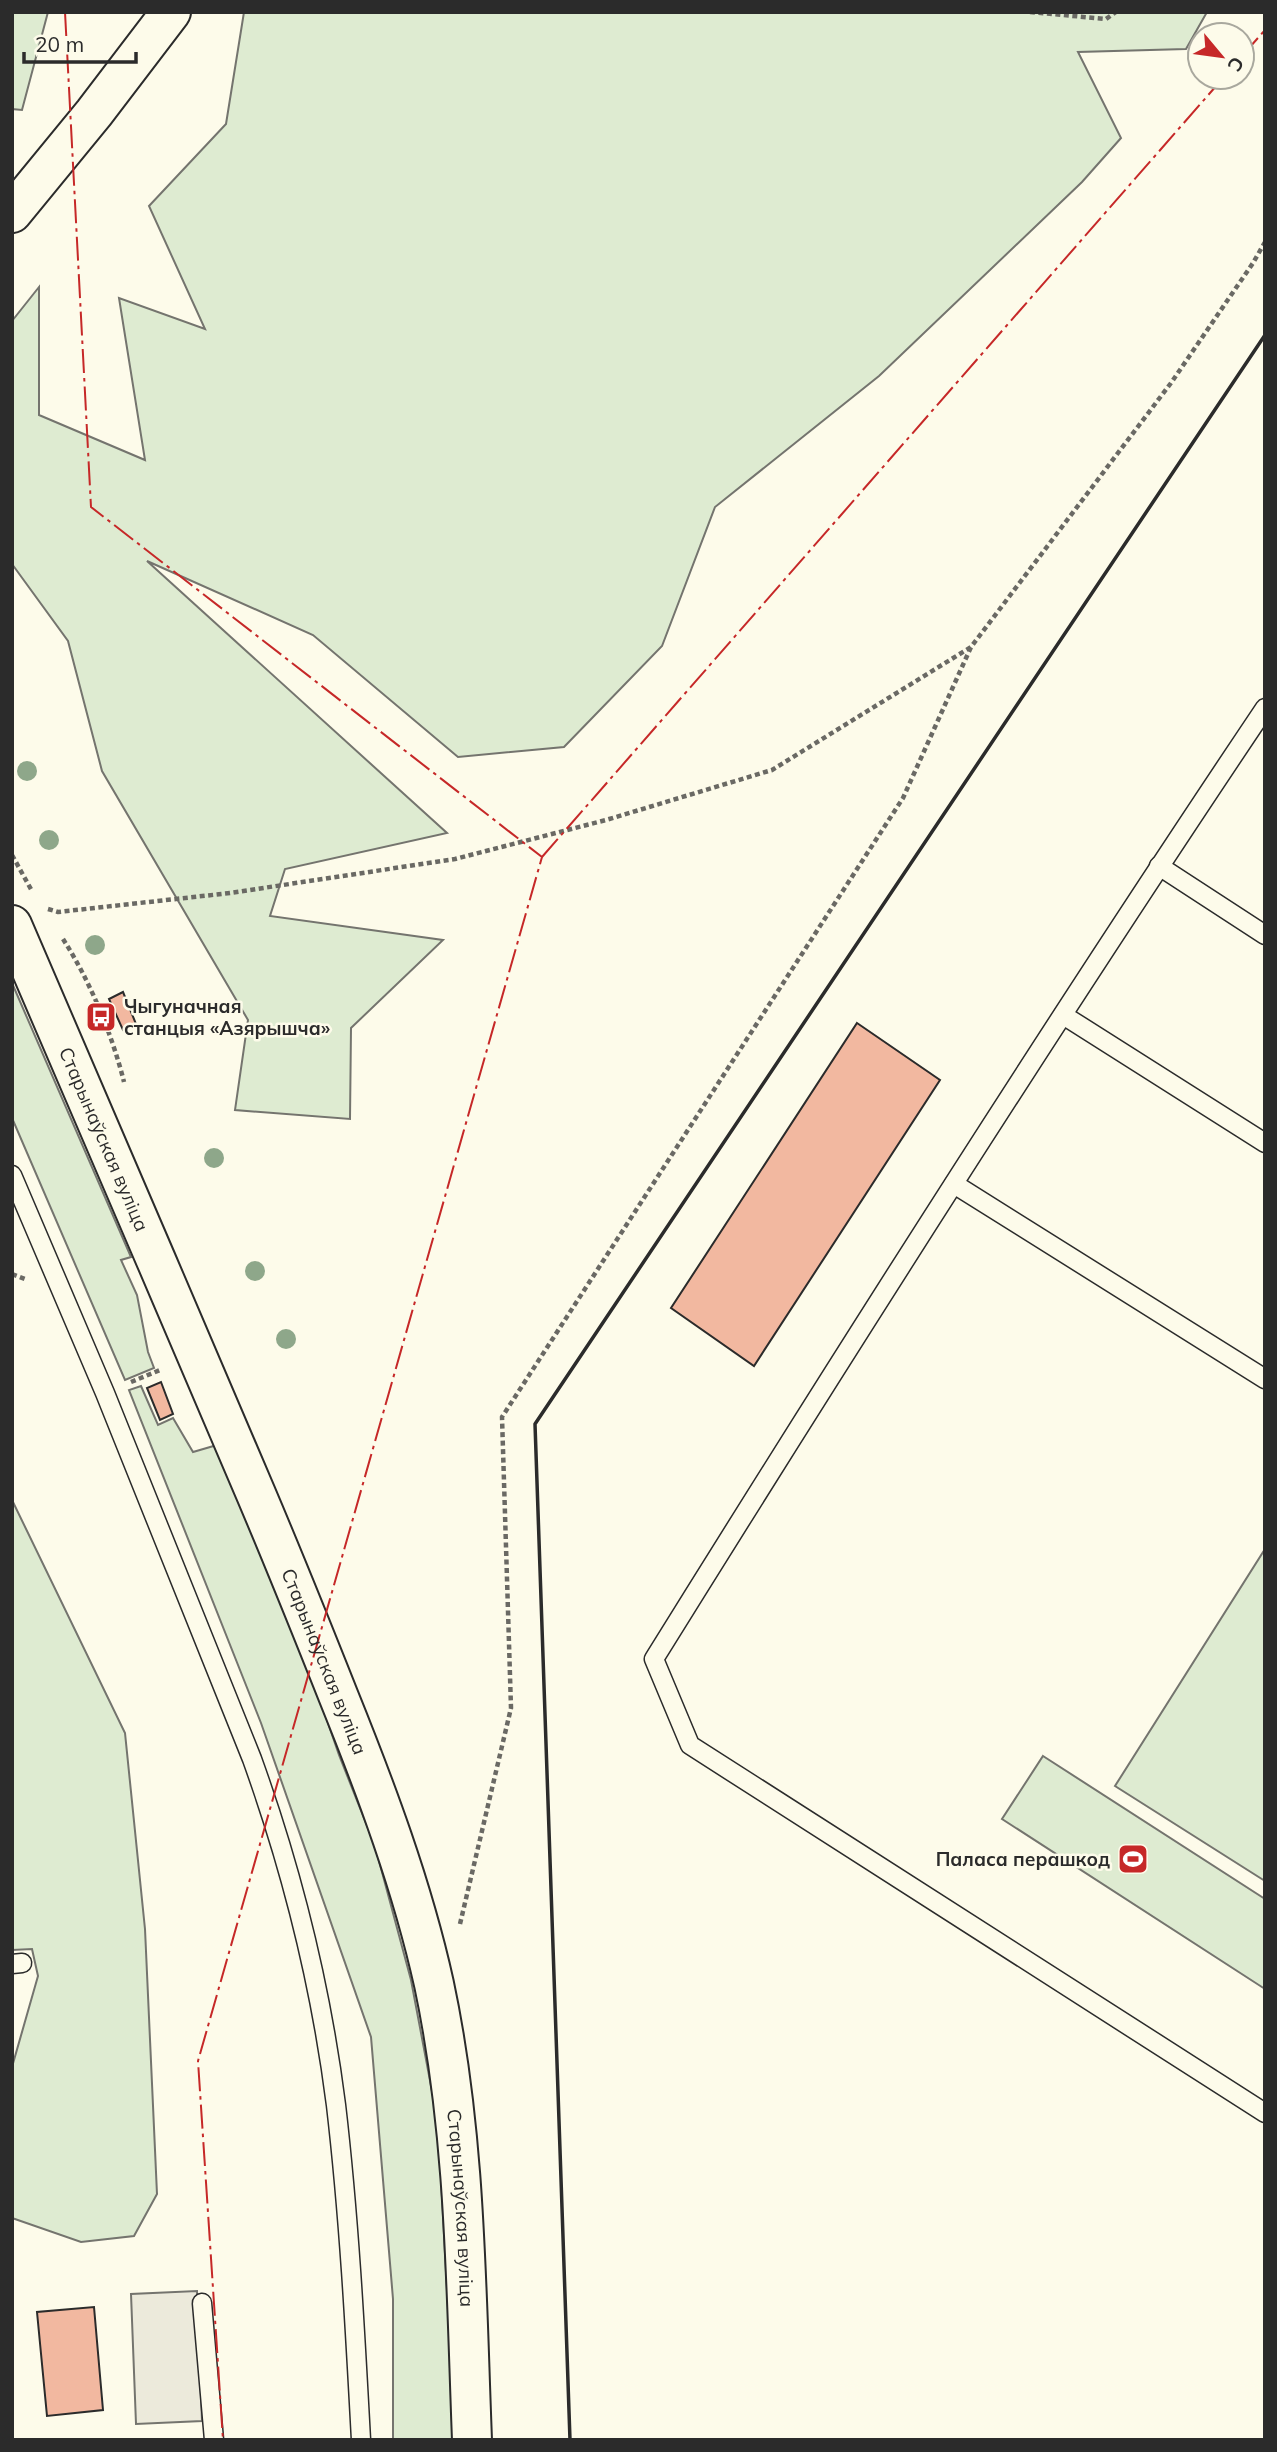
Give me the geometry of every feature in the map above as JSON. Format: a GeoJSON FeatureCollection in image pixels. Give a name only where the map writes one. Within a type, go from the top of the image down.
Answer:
{"type":"FeatureCollection","features":[{"type":"Feature","properties":{"kind":"main road"},"geometry":{"type":"LineString","coordinates":[[12,213],[94,113],[171,12]]}},
{"type":"Feature","properties":{"kind":"main road","name":"Старынаўская вуліца"},"geometry":{"type":"LineString","coordinates":[[27,916],[360,1751],[404,1874],[432,1978],[452,2091],[461,2190],[472,2440]]}},
{"type":"Feature","properties":{"kind":"lane"},"geometry":{"type":"LineString","coordinates":[[1265,709],[1159,866],[853,1339],[654,1659],[691,1745],[1265,2113]]}},
{"type":"Feature","properties":{"kind":"lane"},"geometry":{"type":"LineString","coordinates":[[1159,866],[1265,936]]}},
{"type":"Feature","properties":{"kind":"lane"},"geometry":{"type":"LineString","coordinates":[[1063,1015],[1265,1143]]}},
{"type":"Feature","properties":{"kind":"lane"},"geometry":{"type":"LineString","coordinates":[[12,1175],[105,1393],[252,1759],[289,1874],[315,1982],[336,2103],[348,2217],[361,2440]]}},
{"type":"Feature","properties":{"kind":"lane"},"geometry":{"type":"LineString","coordinates":[[954,1184],[1265,1379]]}},
{"type":"Feature","properties":{"kind":"lane"},"geometry":{"type":"LineString","coordinates":[[202,2303],[214,2440]]}},
{"type":"Feature","properties":{"kind":"path"},"geometry":{"type":"LineString","coordinates":[[1030,12],[1106,19],[1116,12]]}},
{"type":"Feature","properties":{"kind":"path"},"geometry":{"type":"LineString","coordinates":[[459,1928],[511,1708],[502,1417],[903,798],[971,647],[1171,383],[1265,242]]}},
{"type":"Feature","properties":{"kind":"path"},"geometry":{"type":"LineString","coordinates":[[27,916],[230,893],[455,859],[606,820],[772,770],[971,647]]}},
{"type":"Feature","properties":{"kind":"path"},"geometry":{"type":"LineString","coordinates":[[78,962],[118,1056]]}},
{"type":"Feature","properties":{"kind":"green space"},"geometry":{"type":"Polygon","coordinates":[[[12,12],[48,12],[22,110],[12,109],[12,12]]]}},
{"type":"Feature","properties":{"kind":"green space"},"geometry":{"type":"Polygon","coordinates":[[[244,12],[1207,12],[1202,21],[1186,21],[1186,49],[1078,52],[1121,138],[1082,182],[879,376],[715,507],[662,646],[564,747],[458,757],[313,635],[147,561],[447,833],[285,869],[270,916],[443,940],[351,1028],[350,1119],[235,1110],[248,1020],[102,771],[68,641],[12,564],[12,321],[39,287],[39,415],[145,460],[119,298],[205,329],[149,206],[226,124],[244,12]]]}},
{"type":"Feature","properties":{"kind":"green space"},"geometry":{"type":"Polygon","coordinates":[[[12,983],[131,1257],[121,1260],[137,1295],[148,1352],[154,1368],[125,1380],[12,1118],[12,983]]]}},
{"type":"Feature","properties":{"kind":"green space"},"geometry":{"type":"Polygon","coordinates":[[[141,1386],[158,1425],[173,1418],[193,1452],[217,1445],[296,1630],[339,1755],[375,1846],[411,1980],[438,2123],[455,2440],[393,2440],[393,2299],[371,2037],[261,1723],[129,1390],[141,1386]]]}},
{"type":"Feature","properties":{"kind":"green space"},"geometry":{"type":"Polygon","coordinates":[[[12,1500],[125,1733],[145,1929],[157,2194],[134,2236],[81,2242],[12,2218],[12,2067],[38,1976],[32,1949],[12,1950],[12,1500]]]}},
{"type":"Feature","properties":{"kind":"green space"},"geometry":{"type":"Polygon","coordinates":[[[1265,1549],[1265,1881],[1115,1786],[1265,1549]]]}},
{"type":"Feature","properties":{"kind":"green space","name":"Паласа перашкод"},"geometry":{"type":"Polygon","coordinates":[[[1043,1756],[1265,1899],[1265,1989],[1002,1819],[1043,1756]]]}},
{"type":"Feature","properties":{"kind":"shaded area"},"geometry":{"type":"Polygon","coordinates":[[[197,2291],[202,2421],[136,2424],[131,2294],[197,2291]]]}},
{"type":"Feature","properties":{"kind":"building"},"geometry":{"type":"Polygon","coordinates":[[[123,992],[136,1024],[123,1030],[109,999],[123,992]]]}},
{"type":"Feature","properties":{"kind":"building"},"geometry":{"type":"Polygon","coordinates":[[[857,1023],[940,1080],[754,1366],[671,1308],[857,1023]]]}},
{"type":"Feature","properties":{"kind":"building"},"geometry":{"type":"Polygon","coordinates":[[[161,1382],[173,1414],[160,1420],[147,1388],[161,1382]]]}},
{"type":"Feature","properties":{"kind":"building"},"geometry":{"type":"Polygon","coordinates":[[[94,2307],[103,2410],[47,2416],[37,2312],[94,2307]]]}},
{"type":"Feature","properties":{"kind":"wall"},"geometry":{"type":"LineString","coordinates":[[570,2440],[535,1424],[1265,335]]}},
{"type":"Feature","properties":{"kind":"power"},"geometry":{"type":"LineString","coordinates":[[65,12],[91,507],[542,857],[198,2061],[223,2440]]}},
{"type":"Feature","properties":{"kind":"power"},"geometry":{"type":"LineString","coordinates":[[1256,40],[1265,30]]}},
{"type":"Feature","properties":{"kind":"power"},"geometry":{"type":"LineString","coordinates":[[542,857],[1212,91]]}},
{"type":"Feature","properties":{"kind":"place","name":"Чыгуначная станцыя «Азярышча»"},"geometry":{"type":"Point","coordinates":[101,1017]}},
{"type":"Feature","properties":{"kind":"place","name":"Паласа перашкод"},"geometry":{"type":"Point","coordinates":[1133,1859]}}]}
